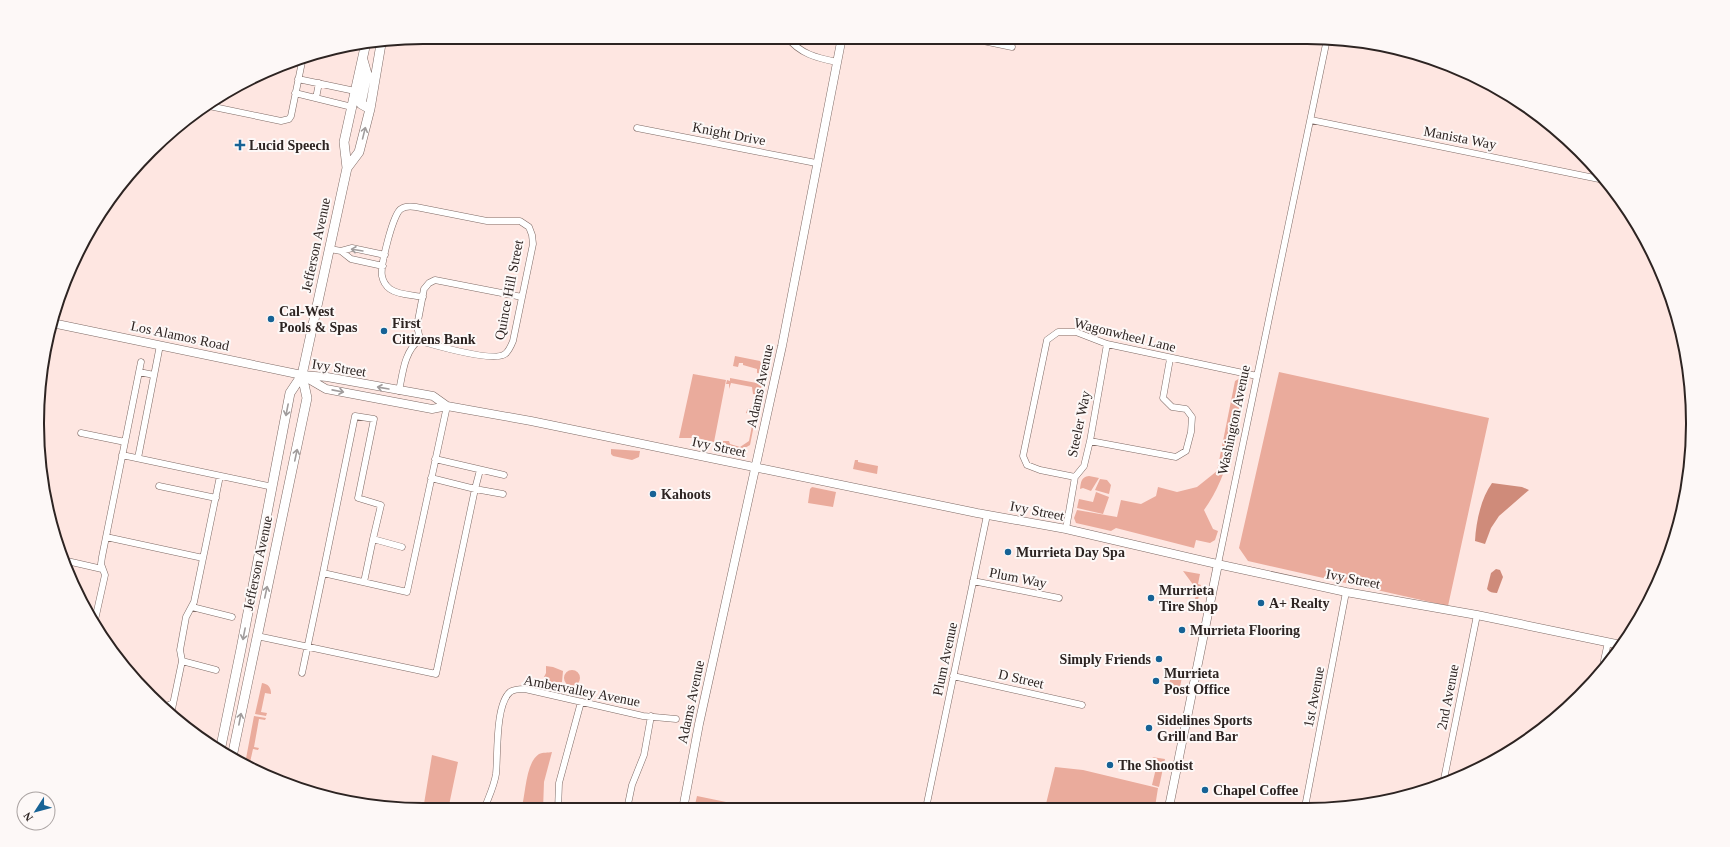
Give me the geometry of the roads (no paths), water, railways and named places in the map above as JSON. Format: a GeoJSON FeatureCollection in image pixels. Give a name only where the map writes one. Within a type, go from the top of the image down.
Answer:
{"type":"FeatureCollection","features":[{"type":"Feature","properties":{"kind":"main road","name":"Jefferson Avenue"},"geometry":{"type":"LineString","coordinates":[[347,168],[359,152],[370,109],[382,46]]}},
{"type":"Feature","properties":{"kind":"main road","name":"Jefferson Avenue"},"geometry":{"type":"LineString","coordinates":[[221,744],[273,487],[290,393],[302,375],[347,168],[344,142],[365,48]]}},
{"type":"Feature","properties":{"kind":"main road"},"geometry":{"type":"LineString","coordinates":[[363,57],[366,74],[362,104],[370,109]]}},
{"type":"Feature","properties":{"kind":"main road","name":"Jefferson Avenue"},"geometry":{"type":"LineString","coordinates":[[233,751],[307,398],[302,375]]}},
{"type":"Feature","properties":{"kind":"main road"},"geometry":{"type":"LineString","coordinates":[[241,649],[245,655],[243,673],[248,677]]}},
{"type":"Feature","properties":{"kind":"street"},"geometry":{"type":"LineString","coordinates":[[794,44],[801,51],[815,57],[837,62]]}},
{"type":"Feature","properties":{"kind":"street","name":"Adams Avenue"},"geometry":{"type":"LineString","coordinates":[[684,803],[699,724],[782,346],[816,163],[841,44]]}},
{"type":"Feature","properties":{"kind":"street"},"geometry":{"type":"LineString","coordinates":[[998,44],[1012,47]]}},
{"type":"Feature","properties":{"kind":"street","name":"Washington Avenue"},"geometry":{"type":"LineString","coordinates":[[1170,803],[1326,45]]}},
{"type":"Feature","properties":{"kind":"street"},"geometry":{"type":"LineString","coordinates":[[215,107],[285,120],[291,116],[301,64]]}},
{"type":"Feature","properties":{"kind":"street"},"geometry":{"type":"LineString","coordinates":[[298,79],[355,91]]}},
{"type":"Feature","properties":{"kind":"street"},"geometry":{"type":"LineString","coordinates":[[316,98],[318,83]]}},
{"type":"Feature","properties":{"kind":"street"},"geometry":{"type":"LineString","coordinates":[[295,93],[352,107]]}},
{"type":"Feature","properties":{"kind":"street","name":"Manista Way"},"geometry":{"type":"LineString","coordinates":[[1311,120],[1597,178]]}},
{"type":"Feature","properties":{"kind":"street","name":"Knight Drive"},"geometry":{"type":"LineString","coordinates":[[637,128],[816,163]]}},
{"type":"Feature","properties":{"kind":"street","name":"Quince Hill Street"},"geometry":{"type":"LineString","coordinates":[[385,255],[394,216],[399,209],[407,206],[487,221],[520,222],[529,227],[533,244],[513,341],[506,352],[499,357],[492,358],[427,343],[420,339]]}},
{"type":"Feature","properties":{"kind":"street"},"geometry":{"type":"LineString","coordinates":[[341,251],[352,248],[385,255],[381,274],[384,283],[390,289],[423,297]]}},
{"type":"Feature","properties":{"kind":"street"},"geometry":{"type":"LineString","coordinates":[[330,249],[341,251],[351,258],[383,266]]}},
{"type":"Feature","properties":{"kind":"street"},"geometry":{"type":"LineString","coordinates":[[399,391],[408,355],[420,339],[417,326],[424,289],[430,283],[435,280],[445,281],[522,297]]}},
{"type":"Feature","properties":{"kind":"street","name":"Los Alamos Road"},"geometry":{"type":"LineString","coordinates":[[57,324],[302,375]]}},
{"type":"Feature","properties":{"kind":"street","name":"Wagonwheel Lane"},"geometry":{"type":"LineString","coordinates":[[1075,477],[1040,470],[1027,465],[1023,456],[1047,340],[1058,332],[1076,332],[1107,344],[1170,359],[1257,376]]}},
{"type":"Feature","properties":{"kind":"street","name":"Steeler Way"},"geometry":{"type":"LineString","coordinates":[[1066,530],[1075,477],[1084,466],[1090,441],[1107,344]]}},
{"type":"Feature","properties":{"kind":"street"},"geometry":{"type":"LineString","coordinates":[[138,458],[160,345]]}},
{"type":"Feature","properties":{"kind":"street"},"geometry":{"type":"LineString","coordinates":[[1090,441],[1176,457],[1186,451],[1191,432],[1192,417],[1186,409],[1172,407],[1163,398],[1170,359]]}},
{"type":"Feature","properties":{"kind":"street"},"geometry":{"type":"LineString","coordinates":[[96,615],[104,575],[100,564],[141,362]]}},
{"type":"Feature","properties":{"kind":"street"},"geometry":{"type":"LineString","coordinates":[[139,372],[154,375]]}},
{"type":"Feature","properties":{"kind":"street","name":"Ivy Street"},"geometry":{"type":"LineString","coordinates":[[302,375],[433,396],[446,406]]}},
{"type":"Feature","properties":{"kind":"street","name":"Ivy Street"},"geometry":{"type":"LineString","coordinates":[[302,375],[326,389],[432,409],[446,406],[1066,530],[1346,592],[1477,615],[1616,644]]}},
{"type":"Feature","properties":{"kind":"street"},"geometry":{"type":"LineString","coordinates":[[323,573],[407,592],[446,406]]}},
{"type":"Feature","properties":{"kind":"street"},"geometry":{"type":"LineString","coordinates":[[302,673],[355,416],[374,420],[358,498],[381,505],[364,582]]}},
{"type":"Feature","properties":{"kind":"street"},"geometry":{"type":"LineString","coordinates":[[81,433],[125,442]]}},
{"type":"Feature","properties":{"kind":"street"},"geometry":{"type":"LineString","coordinates":[[122,455],[273,487]]}},
{"type":"Feature","properties":{"kind":"street"},"geometry":{"type":"LineString","coordinates":[[435,459],[504,476]]}},
{"type":"Feature","properties":{"kind":"street"},"geometry":{"type":"LineString","coordinates":[[257,636],[436,674],[480,470]]}},
{"type":"Feature","properties":{"kind":"street"},"geometry":{"type":"LineString","coordinates":[[172,708],[182,661],[180,650],[186,617],[194,602],[220,476]]}},
{"type":"Feature","properties":{"kind":"street"},"geometry":{"type":"LineString","coordinates":[[431,478],[503,494]]}},
{"type":"Feature","properties":{"kind":"street"},"geometry":{"type":"LineString","coordinates":[[159,486],[216,498]]}},
{"type":"Feature","properties":{"kind":"street","name":"Plum Avenue"},"geometry":{"type":"LineString","coordinates":[[927,803],[987,515]]}},
{"type":"Feature","properties":{"kind":"street"},"geometry":{"type":"LineString","coordinates":[[106,537],[204,558]]}},
{"type":"Feature","properties":{"kind":"street"},"geometry":{"type":"LineString","coordinates":[[373,539],[402,547]]}},
{"type":"Feature","properties":{"kind":"street"},"geometry":{"type":"LineString","coordinates":[[70,562],[102,568]]}},
{"type":"Feature","properties":{"kind":"street","name":"Plum Way"},"geometry":{"type":"LineString","coordinates":[[973,582],[1059,598]]}},
{"type":"Feature","properties":{"kind":"street","name":"1st Avenue"},"geometry":{"type":"LineString","coordinates":[[1306,803],[1346,592]]}},
{"type":"Feature","properties":{"kind":"street"},"geometry":{"type":"LineString","coordinates":[[192,607],[232,617]]}},
{"type":"Feature","properties":{"kind":"street","name":"2nd Avenue"},"geometry":{"type":"LineString","coordinates":[[1444,777],[1477,615]]}},
{"type":"Feature","properties":{"kind":"street"},"geometry":{"type":"LineString","coordinates":[[1604,659],[1608,642]]}},
{"type":"Feature","properties":{"kind":"street"},"geometry":{"type":"LineString","coordinates":[[182,661],[216,670]]}},
{"type":"Feature","properties":{"kind":"street","name":"D Street"},"geometry":{"type":"LineString","coordinates":[[954,676],[1082,705]]}},
{"type":"Feature","properties":{"kind":"street","name":"Ambervalley Avenue"},"geometry":{"type":"LineString","coordinates":[[486,803],[496,773],[497,739],[506,696],[511,691],[525,689],[651,716],[676,719]]}},
{"type":"Feature","properties":{"kind":"street"},"geometry":{"type":"LineString","coordinates":[[558,803],[559,783],[581,702]]}},
{"type":"Feature","properties":{"kind":"street"},"geometry":{"type":"LineString","coordinates":[[169,705],[173,703]]}},
{"type":"Feature","properties":{"kind":"street"},"geometry":{"type":"LineString","coordinates":[[628,803],[630,791],[644,755],[651,716]]}},
{"type":"Feature","properties":{"kind":"place","name":"Lucid Speech"},"geometry":{"type":"Point","coordinates":[240,145]}},
{"type":"Feature","properties":{"kind":"place","name":"Cal-West Pools & Spas"},"geometry":{"type":"Point","coordinates":[271,319]}},
{"type":"Feature","properties":{"kind":"place","name":"First Citizens Bank"},"geometry":{"type":"Point","coordinates":[384,331]}},
{"type":"Feature","properties":{"kind":"place","name":"Kahoots"},"geometry":{"type":"Point","coordinates":[653,494]}},
{"type":"Feature","properties":{"kind":"place","name":"Murrieta Day Spa"},"geometry":{"type":"Point","coordinates":[1008,552]}},
{"type":"Feature","properties":{"kind":"place","name":"Murrieta Tire Shop"},"geometry":{"type":"Point","coordinates":[1151,598]}},
{"type":"Feature","properties":{"kind":"place","name":"A+ Realty"},"geometry":{"type":"Point","coordinates":[1261,603]}},
{"type":"Feature","properties":{"kind":"place","name":"Murrieta Flooring"},"geometry":{"type":"Point","coordinates":[1182,630]}},
{"type":"Feature","properties":{"kind":"place","name":"Simply Friends"},"geometry":{"type":"Point","coordinates":[1159,659]}},
{"type":"Feature","properties":{"kind":"place","name":"Murrieta Post Office"},"geometry":{"type":"Point","coordinates":[1156,681]}},
{"type":"Feature","properties":{"kind":"place","name":"Sidelines Sports Grill and Bar"},"geometry":{"type":"Point","coordinates":[1149,728]}},
{"type":"Feature","properties":{"kind":"place","name":"The Shootist"},"geometry":{"type":"Point","coordinates":[1110,765]}},
{"type":"Feature","properties":{"kind":"place","name":"Chapel Coffee"},"geometry":{"type":"Point","coordinates":[1205,790]}}]}
